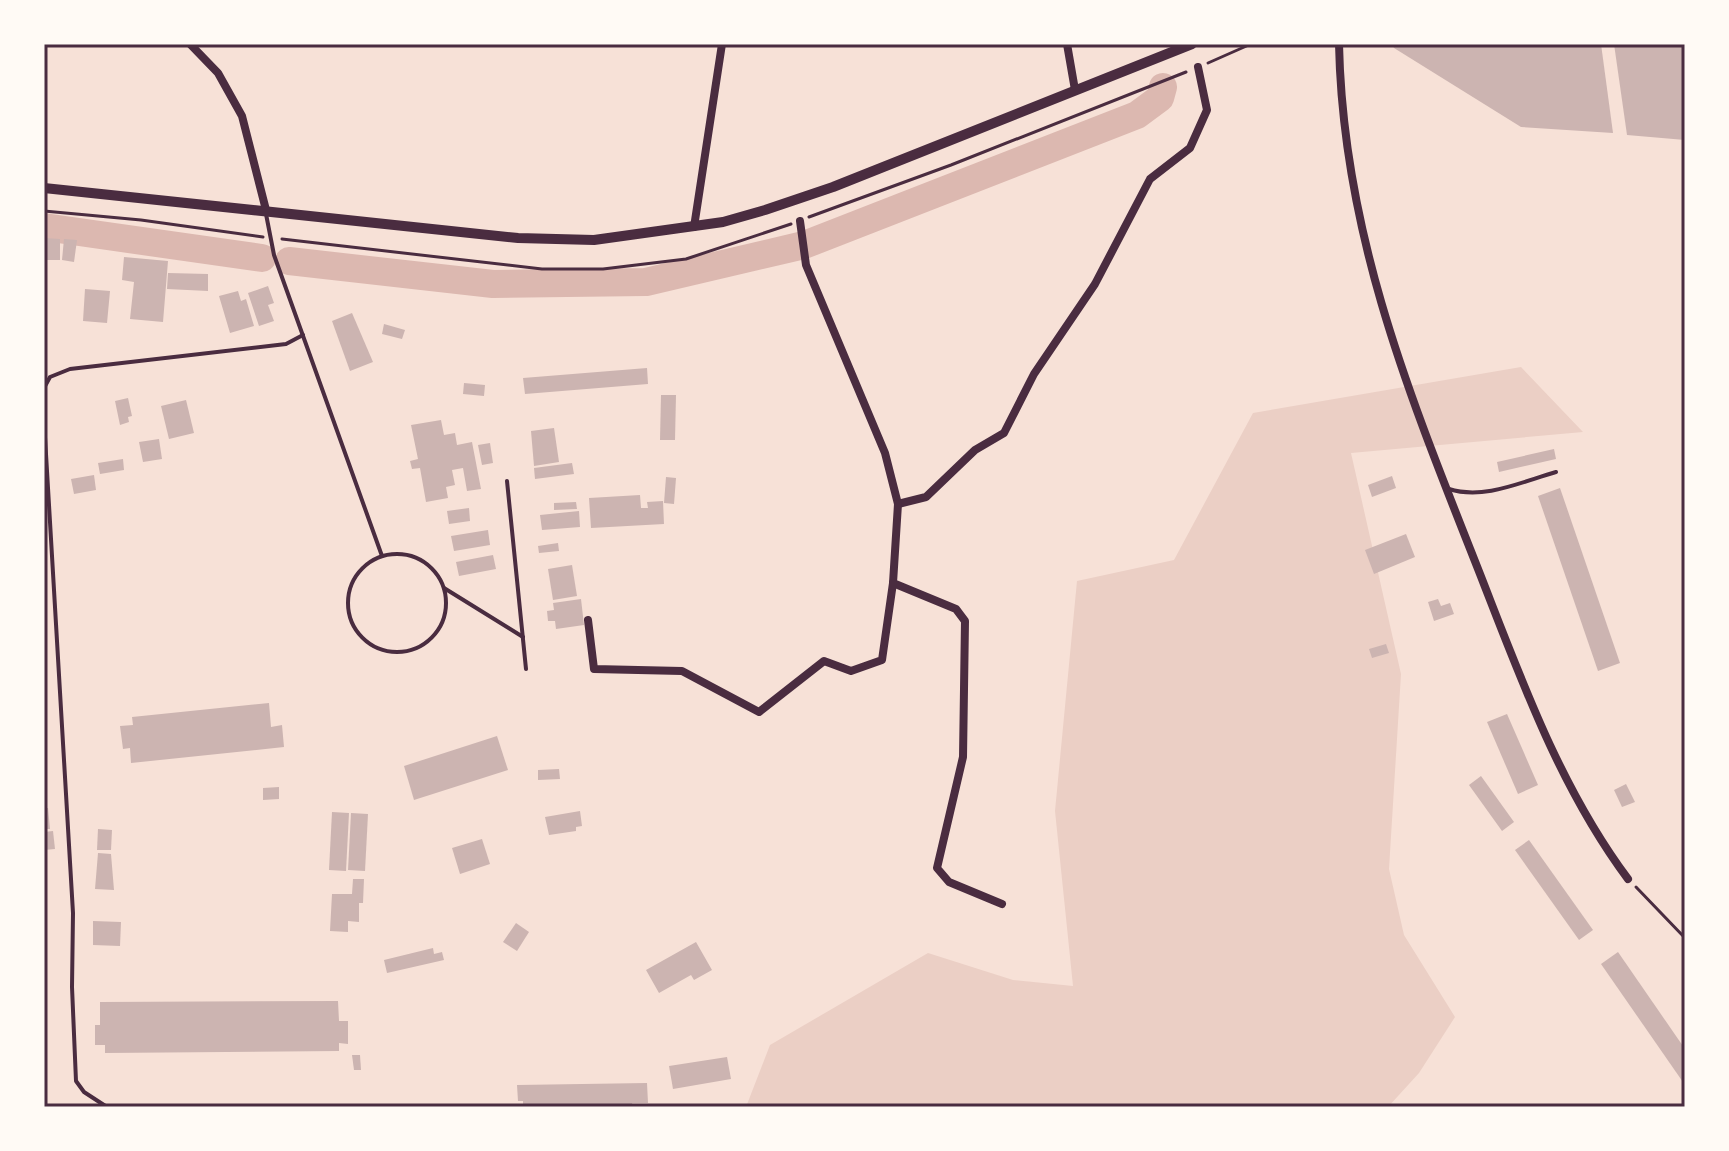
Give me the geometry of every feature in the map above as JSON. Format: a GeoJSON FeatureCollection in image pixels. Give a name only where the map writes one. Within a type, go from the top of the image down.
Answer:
{"type":"FeatureCollection","features":[{"type":"Feature","properties":{"kind":"street"},"geometry":{"type":"LineString","coordinates":[[190,44],[218,73],[242,116],[266,210]]}},
{"type":"Feature","properties":{"kind":"street"},"geometry":{"type":"LineString","coordinates":[[694,227],[722,44]]}},
{"type":"Feature","properties":{"kind":"street"},"geometry":{"type":"LineString","coordinates":[[1067,44],[1075,90]]}},
{"type":"Feature","properties":{"kind":"street"},"geometry":{"type":"LineString","coordinates":[[44,188],[518,238],[594,240],[694,227],[765,210],[833,187],[1192,44]]}},
{"type":"Feature","properties":{"kind":"street"},"geometry":{"type":"LineString","coordinates":[[1339,44],[1343,123],[1365,248],[1423,430],[1506,641],[1561,768],[1593,828],[1628,879]]}},
{"type":"Feature","properties":{"kind":"street"},"geometry":{"type":"LineString","coordinates":[[898,504],[926,497],[975,450],[1004,433],[1034,374],[1095,284],[1150,179],[1190,148],[1207,110],[1198,67]]}},
{"type":"Feature","properties":{"kind":"street"},"geometry":{"type":"LineString","coordinates":[[588,620],[594,669],[682,671],[759,712],[824,661],[851,671],[882,660],[893,583],[898,504],[885,453],[806,265],[800,221]]}},
{"type":"Feature","properties":{"kind":"street"},"geometry":{"type":"LineString","coordinates":[[893,583],[956,609],[965,621],[963,757],[937,868],[949,882],[1002,904]]}},
{"type":"Feature","properties":{"kind":"lane"},"geometry":{"type":"LineString","coordinates":[[266,210],[274,255],[382,556]]}},
{"type":"Feature","properties":{"kind":"lane"},"geometry":{"type":"LineString","coordinates":[[44,388],[50,377],[70,369],[286,344],[303,335]]}},
{"type":"Feature","properties":{"kind":"lane"},"geometry":{"type":"LineString","coordinates":[[44,420],[73,913],[76,1081],[84,1092],[107,1107]]}},
{"type":"Feature","properties":{"kind":"lane"},"geometry":{"type":"LineString","coordinates":[[1446,488],[1479,494],[1556,472]]}},
{"type":"Feature","properties":{"kind":"lane"},"geometry":{"type":"LineString","coordinates":[[507,481],[526,669]]}},
{"type":"Feature","properties":{"kind":"lane"},"geometry":{"type":"LineString","coordinates":[[398,554],[414,557],[427,564],[444,588],[444,616],[438,630],[429,641],[416,648],[402,652],[373,646],[351,622],[349,598],[356,575],[368,563],[382,556],[398,554]]}},
{"type":"Feature","properties":{"kind":"lane"},"geometry":{"type":"LineString","coordinates":[[444,588],[523,637]]}},
{"type":"Feature","properties":{"kind":"path"},"geometry":{"type":"LineString","coordinates":[[44,211],[542,269],[603,269],[686,259],[951,165],[1251,44]]}},
{"type":"Feature","properties":{"kind":"path"},"geometry":{"type":"LineString","coordinates":[[1628,879],[1685,938]]}},
{"type":"Feature","properties":{"kind":"shaded area"},"geometry":{"type":"Polygon","coordinates":[[[1521,367],[1583,432],[1351,453],[1401,674],[1389,869],[1404,935],[1455,1017],[1419,1073],[1388,1107],[746,1107],[770,1045],[928,953],[1013,980],[1073,986],[1055,811],[1077,581],[1174,560],[1253,413],[1521,367]]]}},
{"type":"Feature","properties":{"kind":"building"},"geometry":{"type":"Polygon","coordinates":[[[1392,44],[1601,44],[1613,133],[1521,127],[1392,44]]]}},
{"type":"Feature","properties":{"kind":"building"},"geometry":{"type":"Polygon","coordinates":[[[1614,44],[1685,44],[1685,140],[1627,135],[1614,44]]]}},
{"type":"Feature","properties":{"kind":"building"},"geometry":{"type":"Polygon","coordinates":[[[44,238],[60,239],[60,260],[44,260],[44,238]]]}},
{"type":"Feature","properties":{"kind":"building"},"geometry":{"type":"Polygon","coordinates":[[[64,239],[77,240],[74,262],[62,260],[64,239]]]}},
{"type":"Feature","properties":{"kind":"building"},"geometry":{"type":"Polygon","coordinates":[[[124,257],[168,261],[163,322],[130,319],[134,282],[122,280],[124,257]]]}},
{"type":"Feature","properties":{"kind":"building"},"geometry":{"type":"Polygon","coordinates":[[[168,273],[208,274],[208,291],[167,289],[168,273]]]}},
{"type":"Feature","properties":{"kind":"building"},"geometry":{"type":"Polygon","coordinates":[[[268,286],[274,303],[268,305],[274,321],[259,326],[248,293],[268,286]]]}},
{"type":"Feature","properties":{"kind":"building"},"geometry":{"type":"Polygon","coordinates":[[[85,289],[110,291],[107,323],[83,321],[85,289]]]}},
{"type":"Feature","properties":{"kind":"building"},"geometry":{"type":"Polygon","coordinates":[[[238,291],[241,301],[246,299],[254,326],[230,333],[219,296],[238,291]]]}},
{"type":"Feature","properties":{"kind":"building"},"geometry":{"type":"Polygon","coordinates":[[[352,313],[373,362],[350,371],[332,321],[352,313]]]}},
{"type":"Feature","properties":{"kind":"building"},"geometry":{"type":"Polygon","coordinates":[[[384,324],[405,330],[402,339],[382,334],[384,324]]]}},
{"type":"Feature","properties":{"kind":"building"},"geometry":{"type":"Polygon","coordinates":[[[647,368],[648,384],[525,394],[523,378],[647,368]]]}},
{"type":"Feature","properties":{"kind":"building"},"geometry":{"type":"Polygon","coordinates":[[[464,383],[485,385],[484,396],[463,394],[464,383]]]}},
{"type":"Feature","properties":{"kind":"building"},"geometry":{"type":"Polygon","coordinates":[[[661,395],[676,395],[675,440],[660,440],[661,395]]]}},
{"type":"Feature","properties":{"kind":"building"},"geometry":{"type":"Polygon","coordinates":[[[128,398],[132,416],[128,417],[129,422],[120,425],[115,401],[128,398]]]}},
{"type":"Feature","properties":{"kind":"building"},"geometry":{"type":"Polygon","coordinates":[[[186,400],[194,433],[169,439],[161,406],[186,400]]]}},
{"type":"Feature","properties":{"kind":"building"},"geometry":{"type":"Polygon","coordinates":[[[441,420],[444,435],[455,433],[457,445],[472,442],[481,489],[467,491],[463,468],[452,470],[455,485],[446,487],[448,498],[426,502],[420,468],[412,469],[410,461],[418,459],[411,425],[441,420]]]}},
{"type":"Feature","properties":{"kind":"building"},"geometry":{"type":"Polygon","coordinates":[[[554,428],[559,462],[534,466],[531,431],[554,428]]]}},
{"type":"Feature","properties":{"kind":"building"},"geometry":{"type":"Polygon","coordinates":[[[159,439],[162,459],[143,462],[139,442],[159,439]]]}},
{"type":"Feature","properties":{"kind":"building"},"geometry":{"type":"Polygon","coordinates":[[[490,443],[493,463],[482,465],[478,445],[490,443]]]}},
{"type":"Feature","properties":{"kind":"building"},"geometry":{"type":"Polygon","coordinates":[[[1554,449],[1556,459],[1499,472],[1497,462],[1554,449]]]}},
{"type":"Feature","properties":{"kind":"building"},"geometry":{"type":"Polygon","coordinates":[[[123,459],[124,470],[100,474],[98,463],[123,459]]]}},
{"type":"Feature","properties":{"kind":"building"},"geometry":{"type":"Polygon","coordinates":[[[572,463],[574,474],[535,479],[534,468],[572,463]]]}},
{"type":"Feature","properties":{"kind":"building"},"geometry":{"type":"Polygon","coordinates":[[[94,475],[96,490],[74,494],[71,479],[94,475]]]}},
{"type":"Feature","properties":{"kind":"building"},"geometry":{"type":"Polygon","coordinates":[[[1392,476],[1396,488],[1372,497],[1368,485],[1392,476]]]}},
{"type":"Feature","properties":{"kind":"building"},"geometry":{"type":"Polygon","coordinates":[[[666,477],[676,478],[674,504],[664,503],[666,477]]]}},
{"type":"Feature","properties":{"kind":"building"},"geometry":{"type":"Polygon","coordinates":[[[1560,488],[1620,663],[1598,671],[1538,496],[1560,488]]]}},
{"type":"Feature","properties":{"kind":"building"},"geometry":{"type":"Polygon","coordinates":[[[640,495],[641,508],[648,508],[647,502],[663,501],[664,524],[591,528],[589,498],[640,495]]]}},
{"type":"Feature","properties":{"kind":"building"},"geometry":{"type":"Polygon","coordinates":[[[576,502],[577,509],[554,510],[554,503],[576,502]]]}},
{"type":"Feature","properties":{"kind":"building"},"geometry":{"type":"Polygon","coordinates":[[[469,508],[470,521],[449,524],[447,511],[469,508]]]}},
{"type":"Feature","properties":{"kind":"building"},"geometry":{"type":"Polygon","coordinates":[[[579,511],[580,527],[542,530],[540,515],[579,511]]]}},
{"type":"Feature","properties":{"kind":"building"},"geometry":{"type":"Polygon","coordinates":[[[488,530],[490,545],[454,551],[451,536],[488,530]]]}},
{"type":"Feature","properties":{"kind":"building"},"geometry":{"type":"Polygon","coordinates":[[[1406,534],[1415,557],[1374,574],[1365,550],[1406,534]]]}},
{"type":"Feature","properties":{"kind":"building"},"geometry":{"type":"Polygon","coordinates":[[[558,543],[559,551],[539,553],[538,546],[558,543]]]}},
{"type":"Feature","properties":{"kind":"building"},"geometry":{"type":"Polygon","coordinates":[[[493,555],[496,569],[459,576],[456,562],[493,555]]]}},
{"type":"Feature","properties":{"kind":"building"},"geometry":{"type":"Polygon","coordinates":[[[572,565],[577,596],[553,600],[548,569],[572,565]]]}},
{"type":"Feature","properties":{"kind":"building"},"geometry":{"type":"Polygon","coordinates":[[[581,599],[584,625],[556,629],[555,621],[548,621],[547,611],[554,610],[553,603],[581,599]]]}},
{"type":"Feature","properties":{"kind":"building"},"geometry":{"type":"Polygon","coordinates":[[[1438,599],[1441,606],[1450,603],[1454,614],[1434,621],[1428,602],[1438,599]]]}},
{"type":"Feature","properties":{"kind":"building"},"geometry":{"type":"Polygon","coordinates":[[[1386,644],[1389,653],[1372,658],[1369,649],[1386,644]]]}},
{"type":"Feature","properties":{"kind":"building"},"geometry":{"type":"Polygon","coordinates":[[[269,703],[271,727],[282,725],[284,747],[131,763],[130,748],[123,749],[120,726],[133,725],[132,717],[269,703]]]}},
{"type":"Feature","properties":{"kind":"building"},"geometry":{"type":"Polygon","coordinates":[[[1507,714],[1538,785],[1518,794],[1487,722],[1507,714]]]}},
{"type":"Feature","properties":{"kind":"building"},"geometry":{"type":"Polygon","coordinates":[[[497,736],[508,770],[414,800],[404,766],[497,736]]]}},
{"type":"Feature","properties":{"kind":"building"},"geometry":{"type":"Polygon","coordinates":[[[559,769],[560,779],[538,780],[538,770],[559,769]]]}},
{"type":"Feature","properties":{"kind":"building"},"geometry":{"type":"Polygon","coordinates":[[[1481,776],[1514,822],[1502,831],[1469,785],[1481,776]]]}},
{"type":"Feature","properties":{"kind":"building"},"geometry":{"type":"Polygon","coordinates":[[[1626,784],[1635,802],[1622,807],[1614,790],[1626,784]]]}},
{"type":"Feature","properties":{"kind":"building"},"geometry":{"type":"Polygon","coordinates":[[[279,787],[279,799],[263,800],[263,788],[279,787]]]}},
{"type":"Feature","properties":{"kind":"building"},"geometry":{"type":"Polygon","coordinates":[[[44,808],[48,808],[50,829],[44,829],[44,808]]]}},
{"type":"Feature","properties":{"kind":"building"},"geometry":{"type":"Polygon","coordinates":[[[580,811],[582,826],[576,827],[576,831],[549,835],[545,817],[580,811]]]}},
{"type":"Feature","properties":{"kind":"building"},"geometry":{"type":"Polygon","coordinates":[[[332,812],[349,813],[346,871],[329,870],[332,812]]]}},
{"type":"Feature","properties":{"kind":"building"},"geometry":{"type":"Polygon","coordinates":[[[351,813],[368,814],[365,871],[348,870],[351,813]]]}},
{"type":"Feature","properties":{"kind":"building"},"geometry":{"type":"Polygon","coordinates":[[[98,829],[112,830],[111,850],[97,850],[98,829]]]}},
{"type":"Feature","properties":{"kind":"building"},"geometry":{"type":"Polygon","coordinates":[[[53,831],[55,849],[44,850],[44,832],[53,831]]]}},
{"type":"Feature","properties":{"kind":"building"},"geometry":{"type":"Polygon","coordinates":[[[482,839],[490,864],[460,874],[452,848],[482,839]]]}},
{"type":"Feature","properties":{"kind":"building"},"geometry":{"type":"Polygon","coordinates":[[[1529,840],[1593,930],[1579,940],[1515,850],[1529,840]]]}},
{"type":"Feature","properties":{"kind":"building"},"geometry":{"type":"Polygon","coordinates":[[[98,853],[111,854],[114,890],[95,889],[98,853]]]}},
{"type":"Feature","properties":{"kind":"building"},"geometry":{"type":"Polygon","coordinates":[[[353,879],[364,879],[359,922],[348,921],[348,932],[330,931],[332,894],[352,894],[353,879]]]}},
{"type":"Feature","properties":{"kind":"building"},"geometry":{"type":"Polygon","coordinates":[[[93,921],[121,922],[120,946],[93,945],[93,921]]]}},
{"type":"Feature","properties":{"kind":"building"},"geometry":{"type":"Polygon","coordinates":[[[516,923],[529,932],[517,951],[503,942],[516,923]]]}},
{"type":"Feature","properties":{"kind":"building"},"geometry":{"type":"Polygon","coordinates":[[[696,942],[712,970],[694,980],[691,975],[659,993],[646,970],[696,942]]]}},
{"type":"Feature","properties":{"kind":"building"},"geometry":{"type":"Polygon","coordinates":[[[433,948],[434,954],[442,952],[444,960],[387,973],[384,960],[433,948]]]}},
{"type":"Feature","properties":{"kind":"building"},"geometry":{"type":"Polygon","coordinates":[[[1618,952],[1685,1049],[1685,1085],[1601,964],[1618,952]]]}},
{"type":"Feature","properties":{"kind":"building"},"geometry":{"type":"Polygon","coordinates":[[[338,1001],[339,1021],[348,1021],[348,1044],[339,1043],[339,1051],[105,1053],[105,1045],[95,1045],[95,1025],[100,1025],[100,1002],[338,1001]]]}},
{"type":"Feature","properties":{"kind":"building"},"geometry":{"type":"Polygon","coordinates":[[[352,1055],[360,1055],[361,1070],[354,1070],[352,1055]]]}},
{"type":"Feature","properties":{"kind":"building"},"geometry":{"type":"Polygon","coordinates":[[[727,1057],[731,1079],[673,1089],[669,1066],[727,1057]]]}},
{"type":"Feature","properties":{"kind":"building"},"geometry":{"type":"Polygon","coordinates":[[[647,1083],[648,1103],[632,1103],[633,1107],[523,1107],[523,1101],[518,1101],[517,1085],[647,1083]]]}},
{"type":"Feature","properties":{"kind":"waterway"},"geometry":{"type":"LineString","coordinates":[[289,261],[493,284],[646,282],[804,245],[1137,115],[1160,98],[1163,87]]}},
{"type":"Feature","properties":{"kind":"waterway"},"geometry":{"type":"LineString","coordinates":[[44,227],[262,258]]}}]}
